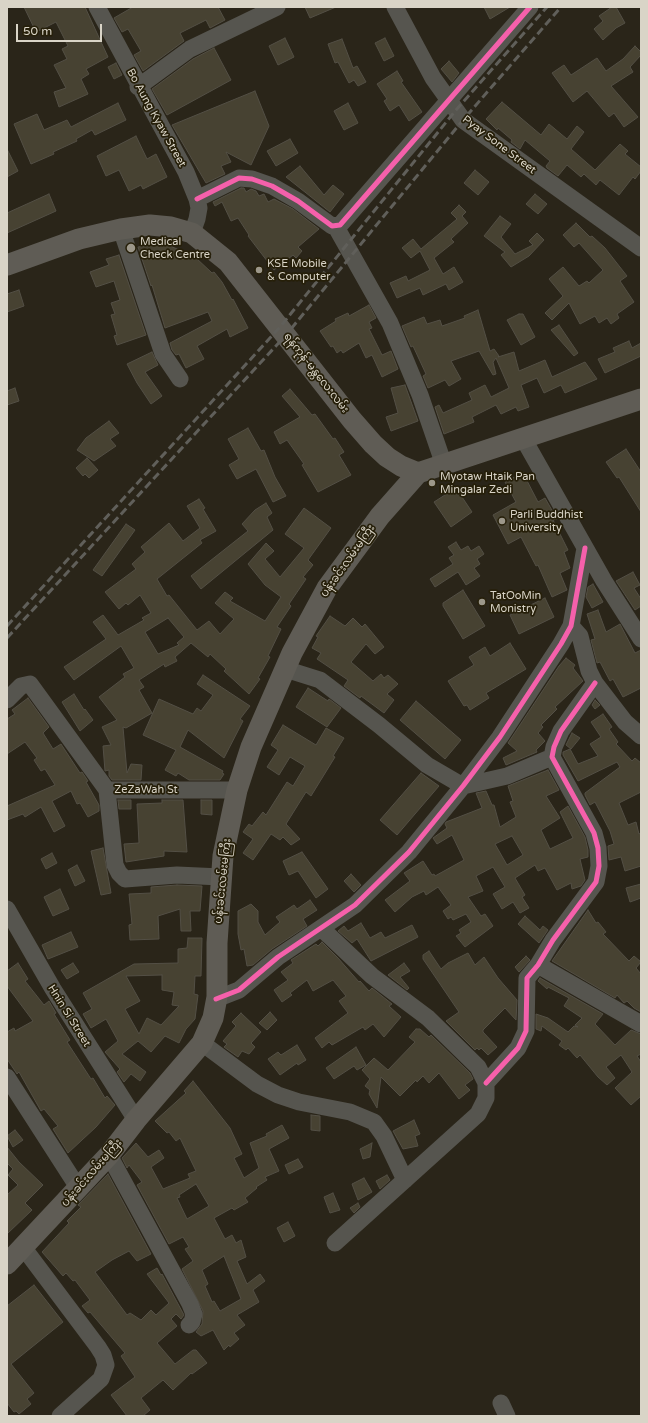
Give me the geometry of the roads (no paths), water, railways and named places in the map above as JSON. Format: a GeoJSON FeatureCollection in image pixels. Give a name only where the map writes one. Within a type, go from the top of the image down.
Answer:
{"type":"FeatureCollection","features":[{"type":"Feature","properties":{"kind":"main road","name":"ရန်ကုန်-မန္တလေးလမ်း"},"geometry":{"type":"LineString","coordinates":[[7,265],[79,239],[121,229],[150,225],[171,227],[192,233],[228,262],[352,420],[373,444],[387,457],[401,466],[418,472]]}},
{"type":"Feature","properties":{"kind":"main road"},"geometry":{"type":"LineString","coordinates":[[418,472],[444,465],[641,399]]}},
{"type":"Feature","properties":{"kind":"main road","name":"ပန်းခင်းလမ်းမကြီး"},"geometry":{"type":"LineString","coordinates":[[7,1264],[79,1189],[109,1155],[136,1120],[202,1043],[212,1018],[216,999],[216,943],[223,856],[237,790],[251,747],[285,668],[327,588],[380,516],[418,472]]}},
{"type":"Feature","properties":{"kind":"street"},"geometry":{"type":"LineString","coordinates":[[138,86],[190,49],[277,7]]}},
{"type":"Feature","properties":{"kind":"street","name":"Pyay Sone Street"},"geometry":{"type":"LineString","coordinates":[[395,7],[433,78],[463,120],[641,248]]}},
{"type":"Feature","properties":{"kind":"street"},"geometry":{"type":"LineString","coordinates":[[197,199],[239,178],[252,179],[272,186],[298,201],[323,221],[332,226],[336,226],[344,222],[448,99],[530,7]]}},
{"type":"Feature","properties":{"kind":"street","name":"Bo Aung Kyaw Street"},"geometry":{"type":"LineString","coordinates":[[98,8],[138,86],[186,172],[199,208],[192,233]]}},
{"type":"Feature","properties":{"kind":"street"},"geometry":{"type":"LineString","coordinates":[[336,226],[390,323],[420,395],[444,465]]}},
{"type":"Feature","properties":{"kind":"street"},"geometry":{"type":"LineString","coordinates":[[121,229],[145,297],[158,342],[163,354],[180,379]]}},
{"type":"Feature","properties":{"kind":"street"},"geometry":{"type":"LineString","coordinates":[[522,438],[604,581],[641,639]]}},
{"type":"Feature","properties":{"kind":"street"},"geometry":{"type":"LineString","coordinates":[[216,999],[239,990],[278,956],[355,905],[409,852],[463,786],[500,737],[571,626],[575,595],[586,548]]}},
{"type":"Feature","properties":{"kind":"street"},"geometry":{"type":"LineString","coordinates":[[571,626],[580,636],[588,666],[596,683],[625,722],[641,736]]}},
{"type":"Feature","properties":{"kind":"street"},"geometry":{"type":"LineString","coordinates":[[285,668],[320,680],[378,724],[427,765],[463,786],[507,776],[552,757]]}},
{"type":"Feature","properties":{"kind":"street"},"geometry":{"type":"LineString","coordinates":[[486,1083],[518,1048],[526,1031],[527,978],[538,965],[552,940],[596,882],[599,866],[598,848],[594,833],[552,757],[554,747],[561,730],[596,683]]}},
{"type":"Feature","properties":{"kind":"street","name":"ZeZaWah St"},"geometry":{"type":"LineString","coordinates":[[7,700],[21,686],[30,684],[35,688],[107,790],[237,790]]}},
{"type":"Feature","properties":{"kind":"street"},"geometry":{"type":"LineString","coordinates":[[107,790],[115,865],[119,873],[125,879],[177,875],[221,878]]}},
{"type":"Feature","properties":{"kind":"street","name":"Hnin Si Street"},"geometry":{"type":"LineString","coordinates":[[7,909],[52,990],[136,1120]]}},
{"type":"Feature","properties":{"kind":"street"},"geometry":{"type":"LineString","coordinates":[[321,928],[372,976],[428,1018],[478,1067],[486,1083],[486,1098],[478,1114],[335,1243]]}},
{"type":"Feature","properties":{"kind":"street"},"geometry":{"type":"LineString","coordinates":[[538,965],[641,1024]]}},
{"type":"Feature","properties":{"kind":"street"},"geometry":{"type":"LineString","coordinates":[[202,1043],[257,1084],[278,1095],[300,1102],[350,1112],[374,1122],[384,1136],[405,1180]]}},
{"type":"Feature","properties":{"kind":"street"},"geometry":{"type":"LineString","coordinates":[[7,1077],[79,1189]]}},
{"type":"Feature","properties":{"kind":"street"},"geometry":{"type":"LineString","coordinates":[[109,1155],[190,1304],[194,1314],[192,1322],[189,1325]]}},
{"type":"Feature","properties":{"kind":"street"},"geometry":{"type":"LineString","coordinates":[[23,1247],[98,1347],[106,1365],[101,1379],[60,1416]]}},
{"type":"Feature","properties":{"kind":"railway"},"geometry":{"type":"LineString","coordinates":[[7,626],[280,327],[456,110],[547,7]]}},
{"type":"Feature","properties":{"kind":"railway"},"geometry":{"type":"LineString","coordinates":[[7,638],[286,335],[463,120],[561,7]]}},
{"type":"Feature","properties":{"kind":"place","name":"Medical Check Centre"},"geometry":{"type":"Point","coordinates":[131,248]}},
{"type":"Feature","properties":{"kind":"place","name":"KSE Mobile & Computer"},"geometry":{"type":"Point","coordinates":[259,270]}},
{"type":"Feature","properties":{"kind":"place","name":"Myotaw Htaik Pan Mingalar Zedi"},"geometry":{"type":"Point","coordinates":[432,483]}},
{"type":"Feature","properties":{"kind":"place","name":"Parli Buddhist University"},"geometry":{"type":"Point","coordinates":[502,521]}},
{"type":"Feature","properties":{"kind":"place","name":"TatOoMin Monistry"},"geometry":{"type":"Point","coordinates":[482,602]}}]}
